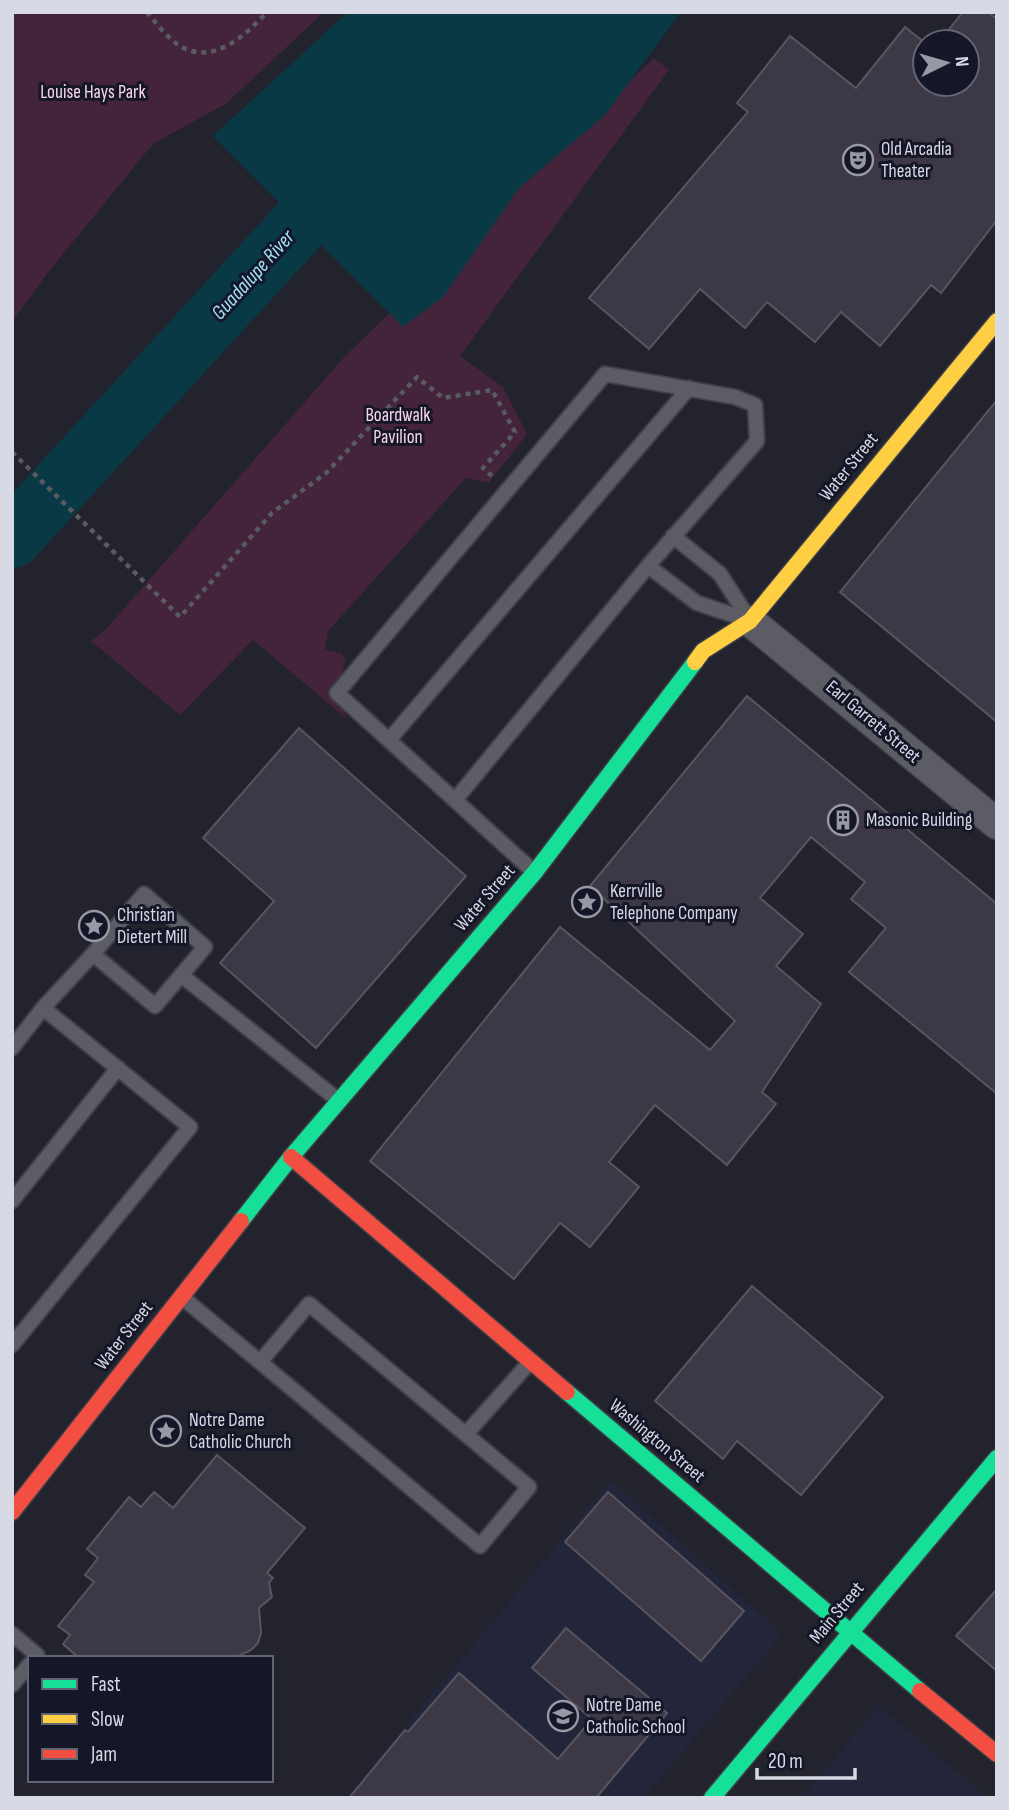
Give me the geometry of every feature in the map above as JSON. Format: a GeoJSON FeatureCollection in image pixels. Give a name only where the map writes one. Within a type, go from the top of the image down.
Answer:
{"type":"FeatureCollection","features":[{"type":"Feature","properties":{"kind":"street","name":"Water Street"},"geometry":{"type":"LineString","coordinates":[[17,1497],[182,1297],[291,1157],[535,872],[703,651],[750,621],[997,321]]}},
{"type":"Feature","properties":{"kind":"street","name":"Earl Garrett Street"},"geometry":{"type":"LineString","coordinates":[[750,621],[997,824]]}},
{"type":"Feature","properties":{"kind":"street","name":"Washington Street"},"geometry":{"type":"LineString","coordinates":[[291,1157],[849,1632],[997,1754]]}},
{"type":"Feature","properties":{"kind":"street","name":"Main Street"},"geometry":{"type":"LineString","coordinates":[[712,1798],[997,1458]]}},
{"type":"Feature","properties":{"kind":"lane"},"geometry":{"type":"LineString","coordinates":[[455,800],[673,536],[757,441],[755,405],[735,397],[605,374],[337,694],[535,872]]}},
{"type":"Feature","properties":{"kind":"lane"},"geometry":{"type":"LineString","coordinates":[[388,740],[688,388]]}},
{"type":"Feature","properties":{"kind":"lane"},"geometry":{"type":"LineString","coordinates":[[673,536],[720,574],[750,621]]}},
{"type":"Feature","properties":{"kind":"lane"},"geometry":{"type":"LineString","coordinates":[[648,566],[697,603],[750,621]]}},
{"type":"Feature","properties":{"kind":"lane"},"geometry":{"type":"LineString","coordinates":[[12,1048],[43,1008],[144,894],[205,947],[155,1006],[93,954]]}},
{"type":"Feature","properties":{"kind":"lane"},"geometry":{"type":"LineString","coordinates":[[181,975],[339,1101]]}},
{"type":"Feature","properties":{"kind":"lane"},"geometry":{"type":"LineString","coordinates":[[12,1345],[190,1126],[43,1008]]}},
{"type":"Feature","properties":{"kind":"lane"},"geometry":{"type":"LineString","coordinates":[[12,1201],[118,1068]]}},
{"type":"Feature","properties":{"kind":"lane"},"geometry":{"type":"LineString","coordinates":[[182,1297],[480,1546],[528,1487],[309,1304],[260,1362]]}},
{"type":"Feature","properties":{"kind":"lane"},"geometry":{"type":"LineString","coordinates":[[466,1434],[531,1361]]}},
{"type":"Feature","properties":{"kind":"lane"},"geometry":{"type":"LineString","coordinates":[[12,1634],[36,1656]]}},
{"type":"Feature","properties":{"kind":"lane"},"geometry":{"type":"LineString","coordinates":[[12,1685],[28,1666]]}},
{"type":"Feature","properties":{"kind":"path"},"geometry":{"type":"LineString","coordinates":[[147,12],[178,45],[195,52],[211,52],[246,34],[268,12]]}},
{"type":"Feature","properties":{"kind":"path"},"geometry":{"type":"LineString","coordinates":[[12,452],[180,617],[272,513],[326,473],[417,377],[443,398],[492,390],[515,432],[483,468],[507,490]]}},
{"type":"Feature","properties":{"kind":"shaded area"},"geometry":{"type":"Polygon","coordinates":[[[348,12],[681,12],[605,115],[519,188],[443,297],[403,327],[213,136],[348,12]]]}},
{"type":"Feature","properties":{"kind":"shaded area","name":"Notre Dame Catholic School"},"geometry":{"type":"Polygon","coordinates":[[[611,1480],[782,1634],[644,1798],[345,1798],[611,1480]]]}},
{"type":"Feature","properties":{"kind":"shaded area"},"geometry":{"type":"Polygon","coordinates":[[[879,1706],[988,1798],[801,1798],[879,1706]]]}},
{"type":"Feature","properties":{"kind":"green space","name":"Louise Hays Park"},"geometry":{"type":"Polygon","coordinates":[[[12,12],[324,12],[227,103],[153,144],[49,271],[12,322],[12,12]]]}},
{"type":"Feature","properties":{"kind":"green space","name":"Boardwalk Pavilion"},"geometry":{"type":"Polygon","coordinates":[[[654,58],[669,70],[460,356],[503,387],[527,434],[489,483],[466,478],[328,631],[325,650],[341,653],[346,659],[338,690],[340,703],[348,720],[253,640],[180,715],[91,641],[106,629],[345,356],[654,58]]]}},
{"type":"Feature","properties":{"kind":"building"},"geometry":{"type":"Polygon","coordinates":[[[963,12],[988,12],[997,19],[997,220],[941,293],[931,285],[880,346],[841,312],[815,342],[767,302],[745,328],[700,289],[649,349],[589,298],[748,112],[737,103],[790,36],[856,88],[905,27],[911,32],[911,98],[981,98],[981,28],[950,28],[963,12]]]}},
{"type":"Feature","properties":{"kind":"building"},"geometry":{"type":"Polygon","coordinates":[[[997,400],[997,722],[840,592],[997,400]]]}},
{"type":"Feature","properties":{"kind":"building"},"geometry":{"type":"Polygon","coordinates":[[[747,696],[997,904],[997,1094],[849,972],[886,928],[851,899],[865,882],[811,837],[760,898],[803,934],[776,966],[821,1004],[762,1092],[776,1104],[727,1165],[655,1105],[609,1162],[639,1187],[590,1247],[560,1223],[514,1279],[370,1161],[560,927],[710,1050],[735,1021],[590,886],[747,696]]]}},
{"type":"Feature","properties":{"kind":"building"},"geometry":{"type":"Polygon","coordinates":[[[299,728],[466,876],[316,1048],[220,963],[274,901],[203,838],[299,728]]]}},
{"type":"Feature","properties":{"kind":"building"},"geometry":{"type":"Polygon","coordinates":[[[752,1286],[883,1397],[801,1495],[737,1441],[723,1459],[655,1401],[752,1286]]]}},
{"type":"Feature","properties":{"kind":"building"},"geometry":{"type":"Polygon","coordinates":[[[217,1455],[305,1528],[267,1573],[273,1578],[269,1583],[272,1597],[259,1608],[261,1633],[258,1643],[239,1656],[77,1656],[63,1644],[70,1635],[58,1626],[94,1582],[85,1575],[98,1558],[87,1549],[129,1497],[141,1507],[154,1492],[173,1508],[217,1455]]]}},
{"type":"Feature","properties":{"kind":"building"},"geometry":{"type":"Polygon","coordinates":[[[608,1492],[744,1611],[701,1661],[565,1542],[608,1492]]]}},
{"type":"Feature","properties":{"kind":"building"},"geometry":{"type":"Polygon","coordinates":[[[997,1589],[997,1671],[956,1636],[997,1589]]]}},
{"type":"Feature","properties":{"kind":"building"},"geometry":{"type":"Polygon","coordinates":[[[566,1628],[667,1713],[596,1798],[349,1798],[405,1730],[408,1732],[459,1673],[558,1759],[592,1719],[532,1668],[566,1628]]]}},
{"type":"Feature","properties":{"kind":"waterway","name":"Guadalupe River"},"geometry":{"type":"LineString","coordinates":[[12,538],[354,165]]}},
{"type":"Feature","properties":{"kind":"traffic: fast"},"geometry":{"type":"LineString","coordinates":[[241,1221],[291,1157],[535,872],[695,662]]}},
{"type":"Feature","properties":{"kind":"traffic: fast"},"geometry":{"type":"LineString","coordinates":[[567,1392],[920,1691]]}},
{"type":"Feature","properties":{"kind":"traffic: fast"},"geometry":{"type":"LineString","coordinates":[[712,1798],[997,1458]]}},
{"type":"Feature","properties":{"kind":"traffic: slow"},"geometry":{"type":"LineString","coordinates":[[695,662],[703,651],[750,621],[997,321]]}},
{"type":"Feature","properties":{"kind":"traffic: jam"},"geometry":{"type":"LineString","coordinates":[[291,1157],[567,1392]]}},
{"type":"Feature","properties":{"kind":"traffic: jam"},"geometry":{"type":"LineString","coordinates":[[12,1512],[241,1221]]}},
{"type":"Feature","properties":{"kind":"traffic: jam"},"geometry":{"type":"LineString","coordinates":[[920,1691],[997,1754]]}},
{"type":"Feature","properties":{"kind":"place","name":"Old Arcadia Theater"},"geometry":{"type":"Point","coordinates":[858,160]}},
{"type":"Feature","properties":{"kind":"place","name":"Masonic Building"},"geometry":{"type":"Point","coordinates":[843,820]}},
{"type":"Feature","properties":{"kind":"place","name":"Kerrville Telephone Company"},"geometry":{"type":"Point","coordinates":[587,902]}},
{"type":"Feature","properties":{"kind":"place","name":"Christian Dietert Mill"},"geometry":{"type":"Point","coordinates":[94,926]}},
{"type":"Feature","properties":{"kind":"place","name":"Notre Dame Catholic Church"},"geometry":{"type":"Point","coordinates":[166,1431]}},
{"type":"Feature","properties":{"kind":"place","name":"Notre Dame Catholic School"},"geometry":{"type":"Point","coordinates":[563,1716]}}]}
